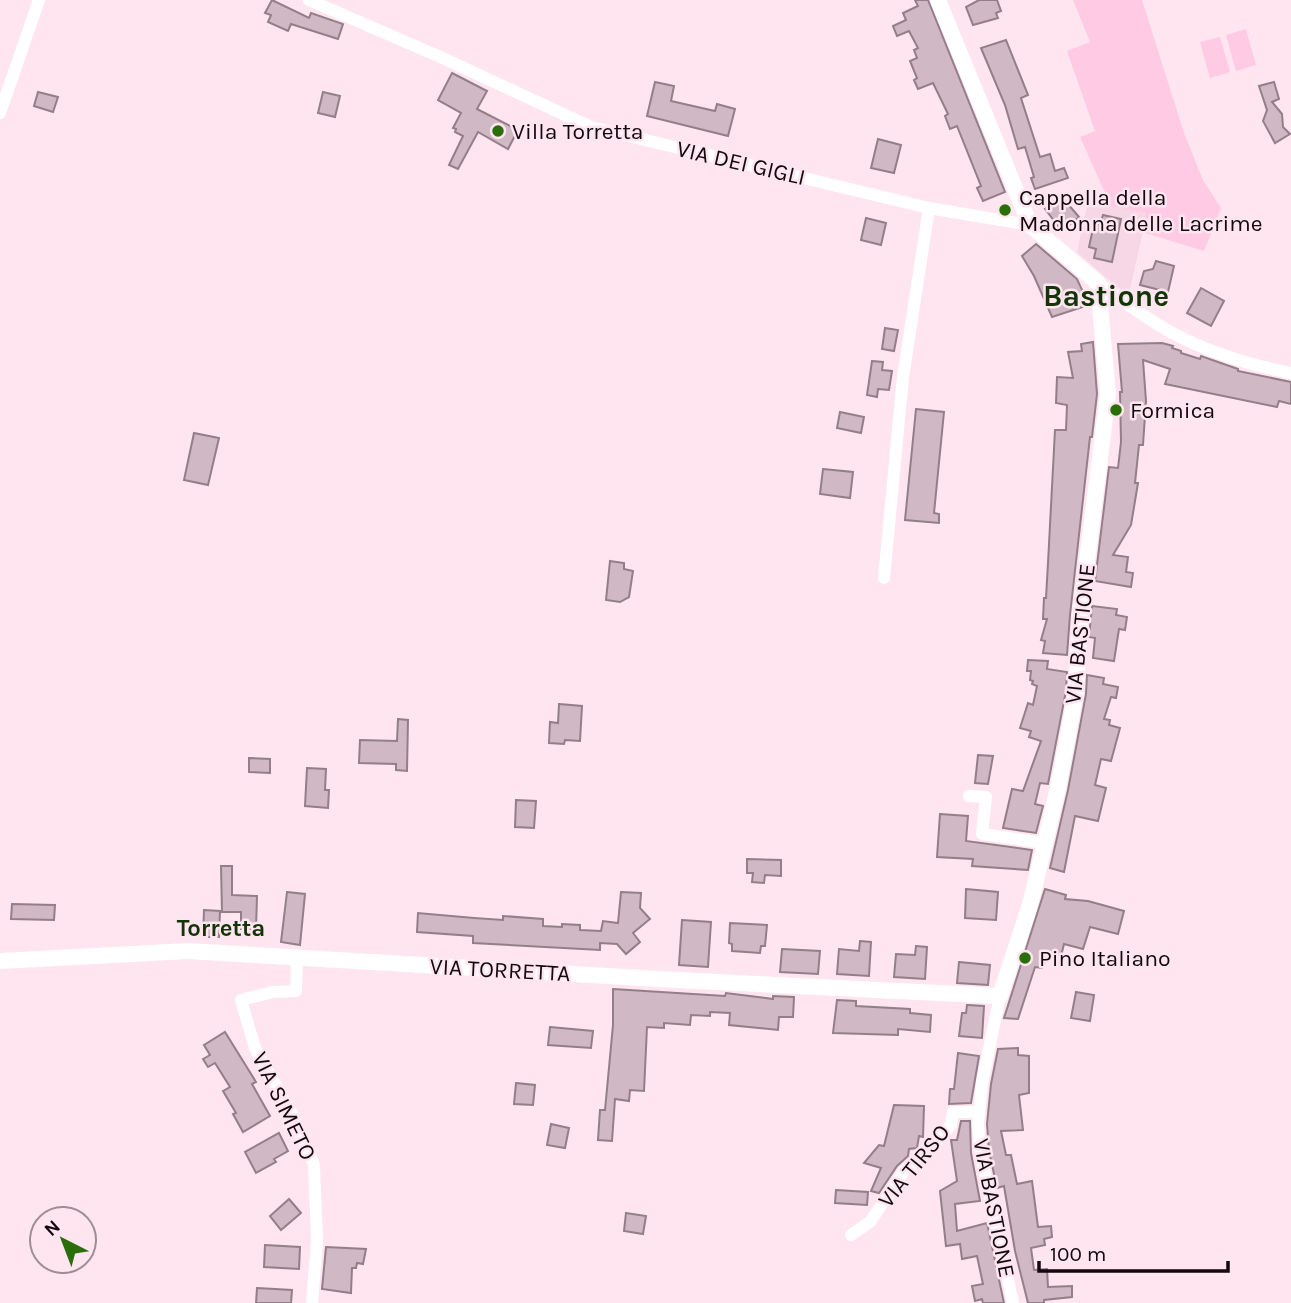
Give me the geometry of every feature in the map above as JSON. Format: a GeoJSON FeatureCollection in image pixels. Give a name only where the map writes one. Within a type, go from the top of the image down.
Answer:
{"type":"FeatureCollection","features":[{"type":"Feature","properties":{"kind":"street"},"geometry":{"type":"LineString","coordinates":[[0,113],[39,0]]}},
{"type":"Feature","properties":{"kind":"street","name":"VIA DEI GIGLI"},"geometry":{"type":"LineString","coordinates":[[309,0],[591,127],[929,208],[1030,225]]}},
{"type":"Feature","properties":{"kind":"street"},"geometry":{"type":"LineString","coordinates":[[938,0],[1030,225],[1098,283],[1158,326],[1260,367],[1291,373]]}},
{"type":"Feature","properties":{"kind":"street"},"geometry":{"type":"LineString","coordinates":[[884,578],[903,377],[929,208]]}},
{"type":"Feature","properties":{"kind":"street","name":"VIA BASTIONE"},"geometry":{"type":"LineString","coordinates":[[1013,1303],[980,1152],[979,1112],[982,1083],[1000,996],[1030,905],[1058,788],[1076,692],[1080,616],[1108,394],[1098,283]]}},
{"type":"Feature","properties":{"kind":"street"},"geometry":{"type":"LineString","coordinates":[[969,796],[986,797],[982,834],[1044,843]]}},
{"type":"Feature","properties":{"kind":"street","name":"VIA TORRETTA"},"geometry":{"type":"LineString","coordinates":[[0,961],[188,951],[1000,996]]}},
{"type":"Feature","properties":{"kind":"street","name":"VIA SIMETO"},"geometry":{"type":"LineString","coordinates":[[297,958],[296,991],[273,992],[241,1000],[255,1048],[292,1114],[314,1165],[317,1186],[317,1241],[312,1303]]}},
{"type":"Feature","properties":{"kind":"street","name":"VIA TIRSO"},"geometry":{"type":"LineString","coordinates":[[851,1235],[870,1222],[904,1171],[931,1148],[951,1125],[953,1112],[979,1112]]}},
{"type":"Feature","properties":{"kind":"shaded area"},"geometry":{"type":"Polygon","coordinates":[[[1073,0],[1142,0],[1184,133],[1203,180],[1221,208],[1204,251],[1142,232],[1146,213],[1111,206],[1080,137],[1095,131],[1067,51],[1090,42],[1073,0]]]}},
{"type":"Feature","properties":{"kind":"shaded area"},"geometry":{"type":"Polygon","coordinates":[[[1246,29],[1256,65],[1236,71],[1226,35],[1246,29]]]}},
{"type":"Feature","properties":{"kind":"shaded area"},"geometry":{"type":"Polygon","coordinates":[[[1220,37],[1230,72],[1210,78],[1200,42],[1220,37]]]}},
{"type":"Feature","properties":{"kind":"shaded area"},"geometry":{"type":"Polygon","coordinates":[[[1088,201],[1147,213],[1129,294],[1077,252],[1088,201]]]}},
{"type":"Feature","properties":{"kind":"building"},"geometry":{"type":"Polygon","coordinates":[[[272,0],[309,18],[311,13],[343,24],[338,39],[291,24],[288,31],[268,22],[271,15],[265,13],[272,0]]]}},
{"type":"Feature","properties":{"kind":"building"},"geometry":{"type":"Polygon","coordinates":[[[915,0],[928,0],[1005,192],[983,201],[977,188],[981,186],[957,126],[950,129],[945,116],[948,114],[933,83],[918,89],[914,80],[917,78],[910,61],[917,58],[914,50],[918,48],[909,31],[897,36],[893,26],[906,20],[903,13],[918,6],[915,0]]]}},
{"type":"Feature","properties":{"kind":"building"},"geometry":{"type":"Polygon","coordinates":[[[979,0],[997,0],[1001,11],[996,13],[998,18],[973,25],[966,7],[979,0]]]}},
{"type":"Feature","properties":{"kind":"building"},"geometry":{"type":"Polygon","coordinates":[[[1006,40],[1028,95],[1021,98],[1040,157],[1050,154],[1055,171],[1064,168],[1068,178],[1035,189],[1025,147],[1018,149],[1005,105],[981,48],[1006,40]]]}},
{"type":"Feature","properties":{"kind":"building"},"geometry":{"type":"Polygon","coordinates":[[[452,73],[487,91],[477,109],[518,130],[508,149],[478,132],[458,169],[449,165],[463,136],[453,128],[461,113],[438,100],[452,73]]]}},
{"type":"Feature","properties":{"kind":"building"},"geometry":{"type":"Polygon","coordinates":[[[655,82],[674,86],[671,101],[715,111],[717,104],[735,109],[728,136],[647,116],[655,82]]]}},
{"type":"Feature","properties":{"kind":"building"},"geometry":{"type":"Polygon","coordinates":[[[1274,82],[1279,99],[1272,102],[1282,114],[1283,127],[1290,134],[1275,143],[1263,121],[1267,110],[1259,86],[1274,82]]]}},
{"type":"Feature","properties":{"kind":"building"},"geometry":{"type":"Polygon","coordinates":[[[38,92],[58,97],[53,112],[34,106],[38,92]]]}},
{"type":"Feature","properties":{"kind":"building"},"geometry":{"type":"Polygon","coordinates":[[[323,92],[340,96],[335,117],[318,113],[323,92]]]}},
{"type":"Feature","properties":{"kind":"building"},"geometry":{"type":"Polygon","coordinates":[[[878,139],[901,145],[894,173],[871,168],[878,139]]]}},
{"type":"Feature","properties":{"kind":"building"},"geometry":{"type":"Polygon","coordinates":[[[1061,196],[1079,217],[1062,231],[1045,209],[1061,196]]]}},
{"type":"Feature","properties":{"kind":"building"},"geometry":{"type":"Polygon","coordinates":[[[1103,215],[1121,219],[1112,262],[1094,258],[1096,249],[1089,247],[1094,224],[1100,224],[1103,215]]]}},
{"type":"Feature","properties":{"kind":"building"},"geometry":{"type":"Polygon","coordinates":[[[866,218],[886,223],[881,245],[861,240],[866,218]]]}},
{"type":"Feature","properties":{"kind":"building"},"geometry":{"type":"Polygon","coordinates":[[[1036,244],[1077,279],[1089,305],[1052,317],[1022,256],[1036,244]]]}},
{"type":"Feature","properties":{"kind":"building"},"geometry":{"type":"Polygon","coordinates":[[[1156,261],[1174,266],[1168,292],[1140,285],[1144,271],[1153,269],[1156,261]]]}},
{"type":"Feature","properties":{"kind":"building"},"geometry":{"type":"Polygon","coordinates":[[[1201,288],[1224,301],[1211,326],[1187,313],[1201,288]]]}},
{"type":"Feature","properties":{"kind":"building"},"geometry":{"type":"Polygon","coordinates":[[[885,328],[898,330],[894,351],[882,349],[885,328]]]}},
{"type":"Feature","properties":{"kind":"building"},"geometry":{"type":"Polygon","coordinates":[[[1093,342],[1097,394],[1067,655],[1043,653],[1045,641],[1041,640],[1047,619],[1043,619],[1055,430],[1066,430],[1067,405],[1056,403],[1057,377],[1073,378],[1068,352],[1082,351],[1081,344],[1093,342]]]}},
{"type":"Feature","properties":{"kind":"building"},"geometry":{"type":"Polygon","coordinates":[[[1162,343],[1173,346],[1172,348],[1181,353],[1200,359],[1201,356],[1238,371],[1291,382],[1291,404],[1279,401],[1277,407],[1165,384],[1170,369],[1143,360],[1146,401],[1143,445],[1139,445],[1135,483],[1138,483],[1131,525],[1113,555],[1128,557],[1126,572],[1133,573],[1131,587],[1095,581],[1109,467],[1118,468],[1121,442],[1122,392],[1118,344],[1162,343]]]}},
{"type":"Feature","properties":{"kind":"building"},"geometry":{"type":"Polygon","coordinates":[[[872,361],[883,362],[882,370],[892,371],[889,390],[878,389],[877,397],[867,395],[872,361]]]}},
{"type":"Feature","properties":{"kind":"building"},"geometry":{"type":"Polygon","coordinates":[[[916,409],[944,412],[934,513],[939,514],[939,523],[905,520],[916,409]]]}},
{"type":"Feature","properties":{"kind":"building"},"geometry":{"type":"Polygon","coordinates":[[[840,412],[864,417],[861,433],[837,428],[840,412]]]}},
{"type":"Feature","properties":{"kind":"building"},"geometry":{"type":"Polygon","coordinates":[[[194,433],[219,438],[208,485],[184,480],[194,433]]]}},
{"type":"Feature","properties":{"kind":"building"},"geometry":{"type":"Polygon","coordinates":[[[823,469],[853,472],[850,498],[820,494],[823,469]]]}},
{"type":"Feature","properties":{"kind":"building"},"geometry":{"type":"Polygon","coordinates":[[[610,561],[624,563],[624,569],[633,571],[629,597],[620,602],[606,600],[610,561]]]}},
{"type":"Feature","properties":{"kind":"building"},"geometry":{"type":"Polygon","coordinates":[[[1092,606],[1117,609],[1116,615],[1127,617],[1125,630],[1119,629],[1114,661],[1093,658],[1095,638],[1089,637],[1092,606]]]}},
{"type":"Feature","properties":{"kind":"building"},"geometry":{"type":"Polygon","coordinates":[[[1028,660],[1048,661],[1047,669],[1067,672],[1066,691],[1048,784],[1040,783],[1035,804],[1043,806],[1036,833],[1003,828],[1012,789],[1023,791],[1041,741],[1029,737],[1031,731],[1020,728],[1028,703],[1033,705],[1037,686],[1030,680],[1028,660]]]}},
{"type":"Feature","properties":{"kind":"building"},"geometry":{"type":"Polygon","coordinates":[[[1087,675],[1104,678],[1103,684],[1118,687],[1116,698],[1111,697],[1104,719],[1110,720],[1109,725],[1120,728],[1111,761],[1101,759],[1095,785],[1106,788],[1098,821],[1075,816],[1064,872],[1050,868],[1068,790],[1086,694],[1087,675]]]}},
{"type":"Feature","properties":{"kind":"building"},"geometry":{"type":"Polygon","coordinates":[[[559,704],[582,706],[580,741],[549,743],[550,722],[558,723],[559,704]]]}},
{"type":"Feature","properties":{"kind":"building"},"geometry":{"type":"Polygon","coordinates":[[[398,719],[408,720],[407,771],[396,770],[396,764],[359,763],[360,740],[397,741],[398,719]]]}},
{"type":"Feature","properties":{"kind":"building"},"geometry":{"type":"Polygon","coordinates":[[[978,755],[993,756],[988,784],[975,783],[978,755]]]}},
{"type":"Feature","properties":{"kind":"building"},"geometry":{"type":"Polygon","coordinates":[[[249,758],[270,759],[270,773],[249,772],[249,758]]]}},
{"type":"Feature","properties":{"kind":"building"},"geometry":{"type":"Polygon","coordinates":[[[307,768],[326,769],[328,808],[305,806],[307,768]]]}},
{"type":"Feature","properties":{"kind":"building"},"geometry":{"type":"Polygon","coordinates":[[[516,800],[536,801],[534,828],[515,827],[516,800]]]}},
{"type":"Feature","properties":{"kind":"building"},"geometry":{"type":"Polygon","coordinates":[[[940,814],[968,816],[966,841],[1032,850],[1028,870],[972,866],[973,859],[937,857],[940,814]]]}},
{"type":"Feature","properties":{"kind":"building"},"geometry":{"type":"Polygon","coordinates":[[[747,859],[781,860],[781,876],[765,875],[764,883],[752,882],[753,873],[747,873],[747,859]]]}},
{"type":"Feature","properties":{"kind":"building"},"geometry":{"type":"Polygon","coordinates":[[[221,866],[232,866],[232,895],[257,896],[256,929],[241,929],[241,912],[222,912],[221,866]]]}},
{"type":"Feature","properties":{"kind":"building"},"geometry":{"type":"Polygon","coordinates":[[[966,889],[998,892],[996,920],[965,918],[966,889]]]}},
{"type":"Feature","properties":{"kind":"building"},"geometry":{"type":"Polygon","coordinates":[[[1045,889],[1066,895],[1065,899],[1088,901],[1124,911],[1118,934],[1090,927],[1083,949],[1064,944],[1061,956],[1050,953],[1042,968],[1035,967],[1018,1019],[1004,1018],[1045,889]]]}},
{"type":"Feature","properties":{"kind":"building"},"geometry":{"type":"Polygon","coordinates":[[[287,892],[305,894],[300,945],[281,942],[287,892]]]}},
{"type":"Feature","properties":{"kind":"building"},"geometry":{"type":"Polygon","coordinates":[[[621,892],[641,893],[640,908],[650,919],[633,933],[640,942],[626,954],[617,944],[600,943],[600,950],[473,943],[473,936],[417,932],[418,913],[503,920],[503,916],[543,919],[543,926],[580,925],[580,930],[601,931],[603,921],[618,923],[621,892]]]}},
{"type":"Feature","properties":{"kind":"building"},"geometry":{"type":"Polygon","coordinates":[[[12,904],[55,905],[54,920],[11,919],[12,904]]]}},
{"type":"Feature","properties":{"kind":"building"},"geometry":{"type":"Polygon","coordinates":[[[204,910],[220,911],[219,937],[203,937],[204,910]]]}},
{"type":"Feature","properties":{"kind":"building"},"geometry":{"type":"Polygon","coordinates":[[[682,920],[711,922],[708,967],[679,965],[682,920]]]}},
{"type":"Feature","properties":{"kind":"building"},"geometry":{"type":"Polygon","coordinates":[[[730,923],[767,925],[765,946],[761,946],[760,953],[732,951],[732,944],[729,943],[730,923]]]}},
{"type":"Feature","properties":{"kind":"building"},"geometry":{"type":"Polygon","coordinates":[[[860,941],[871,942],[869,976],[837,974],[839,949],[859,951],[860,941]]]}},
{"type":"Feature","properties":{"kind":"building"},"geometry":{"type":"Polygon","coordinates":[[[916,946],[927,947],[925,979],[894,977],[896,954],[915,955],[916,946]]]}},
{"type":"Feature","properties":{"kind":"building"},"geometry":{"type":"Polygon","coordinates":[[[782,949],[820,951],[818,974],[780,972],[782,949]]]}},
{"type":"Feature","properties":{"kind":"building"},"geometry":{"type":"Polygon","coordinates":[[[959,962],[990,965],[988,985],[957,983],[959,962]]]}},
{"type":"Feature","properties":{"kind":"building"},"geometry":{"type":"Polygon","coordinates":[[[613,989],[725,996],[726,993],[773,999],[773,996],[794,997],[793,1017],[779,1017],[778,1030],[729,1025],[730,1013],[710,1012],[710,1016],[691,1015],[690,1025],[664,1023],[664,1028],[647,1027],[644,1091],[630,1090],[629,1101],[615,1099],[612,1141],[598,1140],[600,1110],[605,1110],[613,1025],[613,989]]]}},
{"type":"Feature","properties":{"kind":"building"},"geometry":{"type":"Polygon","coordinates":[[[1076,992],[1094,995],[1090,1021],[1071,1018],[1076,992]]]}},
{"type":"Feature","properties":{"kind":"building"},"geometry":{"type":"Polygon","coordinates":[[[837,1000],[856,1001],[856,1006],[910,1009],[910,1013],[931,1015],[930,1032],[898,1029],[898,1035],[833,1033],[837,1000]]]}},
{"type":"Feature","properties":{"kind":"building"},"geometry":{"type":"Polygon","coordinates":[[[967,1005],[984,1006],[982,1038],[959,1036],[962,1013],[966,1013],[967,1005]]]}},
{"type":"Feature","properties":{"kind":"building"},"geometry":{"type":"Polygon","coordinates":[[[550,1027],[593,1031],[591,1048],[548,1045],[550,1027]]]}},
{"type":"Feature","properties":{"kind":"building"},"geometry":{"type":"Polygon","coordinates":[[[225,1032],[256,1082],[252,1084],[270,1116],[243,1132],[223,1091],[230,1087],[215,1063],[208,1067],[203,1059],[210,1055],[204,1045],[225,1032]]]}},
{"type":"Feature","properties":{"kind":"building"},"geometry":{"type":"Polygon","coordinates":[[[1018,1048],[1018,1055],[1029,1056],[1029,1093],[1019,1095],[1023,1130],[1001,1131],[1006,1155],[1011,1155],[1017,1184],[1032,1181],[1038,1227],[1051,1226],[1052,1237],[1044,1239],[1045,1245],[1031,1248],[1034,1270],[1047,1269],[1048,1287],[1072,1286],[1072,1297],[1044,1300],[1044,1303],[1028,1303],[1015,1251],[1004,1186],[997,1188],[989,1151],[987,1124],[998,1049],[1018,1048]]]}},
{"type":"Feature","properties":{"kind":"building"},"geometry":{"type":"Polygon","coordinates":[[[958,1053],[979,1056],[971,1103],[949,1104],[950,1089],[954,1089],[958,1053]]]}},
{"type":"Feature","properties":{"kind":"building"},"geometry":{"type":"Polygon","coordinates":[[[516,1083],[535,1085],[533,1105],[514,1104],[516,1083]]]}},
{"type":"Feature","properties":{"kind":"building"},"geometry":{"type":"Polygon","coordinates":[[[894,1105],[924,1106],[923,1137],[919,1136],[917,1148],[909,1149],[908,1156],[897,1166],[879,1193],[871,1191],[881,1168],[864,1163],[879,1145],[884,1146],[894,1105]]]}},
{"type":"Feature","properties":{"kind":"building"},"geometry":{"type":"Polygon","coordinates":[[[961,1121],[970,1121],[971,1153],[980,1201],[955,1204],[957,1231],[987,1223],[1004,1303],[983,1303],[982,1299],[975,1301],[972,1286],[983,1284],[977,1256],[962,1259],[960,1244],[946,1246],[940,1191],[957,1181],[951,1140],[957,1140],[961,1121]]]}},
{"type":"Feature","properties":{"kind":"building"},"geometry":{"type":"Polygon","coordinates":[[[551,1124],[569,1128],[565,1148],[547,1145],[551,1124]]]}},
{"type":"Feature","properties":{"kind":"building"},"geometry":{"type":"Polygon","coordinates":[[[279,1133],[288,1151],[274,1159],[276,1162],[256,1173],[245,1152],[279,1133]]]}},
{"type":"Feature","properties":{"kind":"building"},"geometry":{"type":"Polygon","coordinates":[[[836,1190],[868,1192],[867,1205],[835,1203],[836,1190]]]}},
{"type":"Feature","properties":{"kind":"building"},"geometry":{"type":"Polygon","coordinates":[[[289,1199],[301,1213],[281,1230],[270,1216],[289,1199]]]}},
{"type":"Feature","properties":{"kind":"building"},"geometry":{"type":"Polygon","coordinates":[[[626,1213],[646,1216],[643,1234],[624,1231],[626,1213]]]}},
{"type":"Feature","properties":{"kind":"building"},"geometry":{"type":"Polygon","coordinates":[[[265,1245],[300,1247],[299,1269],[264,1267],[265,1245]]]}},
{"type":"Feature","properties":{"kind":"building"},"geometry":{"type":"Polygon","coordinates":[[[326,1247],[366,1249],[363,1264],[357,1263],[356,1268],[352,1268],[351,1293],[322,1289],[326,1247]]]}},
{"type":"Feature","properties":{"kind":"building"},"geometry":{"type":"Polygon","coordinates":[[[257,1288],[292,1290],[291,1303],[256,1303],[257,1288]]]}},
{"type":"Feature","properties":{"kind":"place","name":"Villa Torretta"},"geometry":{"type":"Point","coordinates":[498,131]}},
{"type":"Feature","properties":{"kind":"place","name":"Cappella della Madonna delle Lacrime"},"geometry":{"type":"Point","coordinates":[1005,210]}},
{"type":"Feature","properties":{"kind":"place","name":"Formica"},"geometry":{"type":"Point","coordinates":[1116,410]}},
{"type":"Feature","properties":{"kind":"place","name":"Pino Italiano"},"geometry":{"type":"Point","coordinates":[1025,958]}},
{"type":"Feature","properties":{"kind":"district","name":"Bastione"},"geometry":{"type":"Point","coordinates":[1106,296]}},
{"type":"Feature","properties":{"kind":"district","name":"Torretta"},"geometry":{"type":"Point","coordinates":[221,928]}}]}
